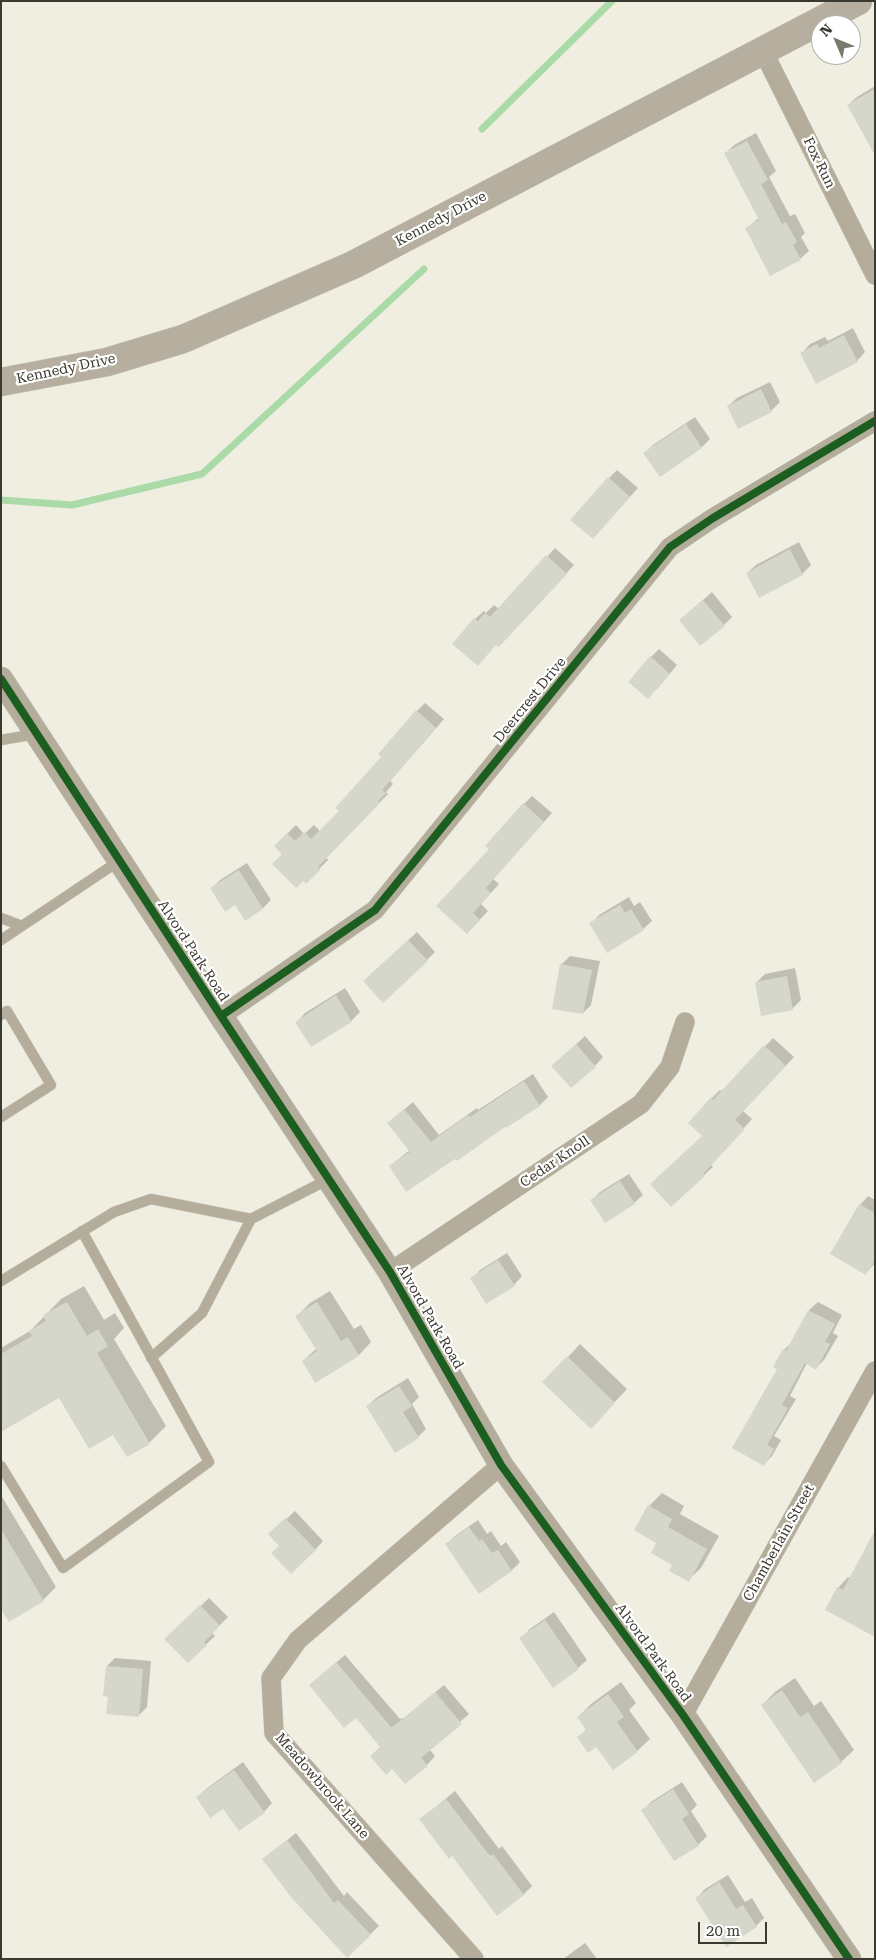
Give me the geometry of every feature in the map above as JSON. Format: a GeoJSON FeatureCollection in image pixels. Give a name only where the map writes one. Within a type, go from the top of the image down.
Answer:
{"type":"FeatureCollection","features":[{"type":"Feature","properties":{"kind":"main road","name":"Kennedy Drive"},"geometry":{"type":"LineString","coordinates":[[1,382],[107,362],[184,339],[353,266],[858,1]]}},
{"type":"Feature","properties":{"kind":"street","name":"Fox Run"},"geometry":{"type":"LineString","coordinates":[[764,50],[875,275]]}},
{"type":"Feature","properties":{"kind":"street","name":"Deercrest Drive"},"geometry":{"type":"LineString","coordinates":[[221,1016],[375,910],[670,547],[713,518],[875,421]]}},
{"type":"Feature","properties":{"kind":"street","name":"Alvord Park Road"},"geometry":{"type":"LineString","coordinates":[[1,679],[390,1272],[501,1465],[683,1714],[850,1959]]}},
{"type":"Feature","properties":{"kind":"street","name":"Cedar Knoll"},"geometry":{"type":"LineString","coordinates":[[390,1272],[641,1104],[670,1067],[685,1022]]}},
{"type":"Feature","properties":{"kind":"street","name":"Chamberlain Street"},"geometry":{"type":"LineString","coordinates":[[683,1714],[875,1371]]}},
{"type":"Feature","properties":{"kind":"street","name":"Meadowbrook Lane"},"geometry":{"type":"LineString","coordinates":[[474,1959],[274,1733],[270,1678],[298,1640],[501,1465]]}},
{"type":"Feature","properties":{"kind":"lane"},"geometry":{"type":"LineString","coordinates":[[1,740],[37,734]]}},
{"type":"Feature","properties":{"kind":"lane"},"geometry":{"type":"LineString","coordinates":[[1,940],[120,861]]}},
{"type":"Feature","properties":{"kind":"lane"},"geometry":{"type":"LineString","coordinates":[[1,918],[22,926]]}},
{"type":"Feature","properties":{"kind":"lane"},"geometry":{"type":"LineString","coordinates":[[1,1015],[7,1011],[51,1085],[1,1118]]}},
{"type":"Feature","properties":{"kind":"lane"},"geometry":{"type":"LineString","coordinates":[[151,1358],[202,1313],[251,1219],[329,1179]]}},
{"type":"Feature","properties":{"kind":"lane"},"geometry":{"type":"LineString","coordinates":[[1,1281],[114,1212],[151,1199],[251,1219]]}},
{"type":"Feature","properties":{"kind":"lane"},"geometry":{"type":"LineString","coordinates":[[1,1466],[63,1568],[209,1462],[82,1231]]}},
{"type":"Feature","properties":{"kind":"building"},"geometry":{"type":"Polygon","coordinates":[[[875,89],[875,155],[847,105],[875,89]]]}},
{"type":"Feature","properties":{"kind":"building"},"geometry":{"type":"Polygon","coordinates":[[[747,141],[768,180],[761,184],[782,224],[786,222],[797,242],[793,245],[801,260],[770,276],[745,228],[759,220],[724,153],[747,141]]]}},
{"type":"Feature","properties":{"kind":"building"},"geometry":{"type":"Polygon","coordinates":[[[844,335],[858,362],[816,384],[800,353],[817,344],[819,348],[844,335]]]}},
{"type":"Feature","properties":{"kind":"building"},"geometry":{"type":"Polygon","coordinates":[[[761,389],[772,412],[738,429],[727,406],[761,389]]]}},
{"type":"Feature","properties":{"kind":"building"},"geometry":{"type":"Polygon","coordinates":[[[686,424],[702,448],[660,477],[643,453],[686,424]]]}},
{"type":"Feature","properties":{"kind":"building"},"geometry":{"type":"Polygon","coordinates":[[[608,477],[630,497],[593,539],[570,520],[608,477]]]}},
{"type":"Feature","properties":{"kind":"building"},"geometry":{"type":"Polygon","coordinates":[[[790,549],[803,575],[759,598],[746,573],[790,549]]]}},
{"type":"Feature","properties":{"kind":"building"},"geometry":{"type":"Polygon","coordinates":[[[546,555],[567,574],[499,647],[496,645],[478,666],[452,644],[474,618],[478,621],[485,613],[490,617],[546,555]]]}},
{"type":"Feature","properties":{"kind":"building"},"geometry":{"type":"Polygon","coordinates":[[[703,600],[725,626],[700,646],[679,620],[703,600]]]}},
{"type":"Feature","properties":{"kind":"building"},"geometry":{"type":"Polygon","coordinates":[[[650,656],[670,674],[648,699],[628,682],[650,656]]]}},
{"type":"Feature","properties":{"kind":"building"},"geometry":{"type":"Polygon","coordinates":[[[416,710],[436,728],[382,790],[386,793],[378,801],[380,803],[318,867],[321,869],[306,884],[303,881],[296,888],[272,864],[282,854],[274,846],[287,833],[295,841],[304,832],[311,839],[339,811],[335,808],[381,757],[378,754],[416,710]]]}},
{"type":"Feature","properties":{"kind":"building"},"geometry":{"type":"Polygon","coordinates":[[[523,803],[544,822],[486,888],[491,893],[473,913],[480,920],[467,934],[436,906],[489,849],[485,846],[523,803]]]}},
{"type":"Feature","properties":{"kind":"building"},"geometry":{"type":"Polygon","coordinates":[[[239,870],[263,909],[245,921],[235,905],[225,912],[210,888],[239,870]]]}},
{"type":"Feature","properties":{"kind":"building"},"geometry":{"type":"Polygon","coordinates":[[[620,905],[625,913],[631,909],[644,930],[607,953],[589,923],[620,905]]]}},
{"type":"Feature","properties":{"kind":"building"},"geometry":{"type":"Polygon","coordinates":[[[408,940],[428,961],[383,1003],[363,981],[408,940]]]}},
{"type":"Feature","properties":{"kind":"building"},"geometry":{"type":"Polygon","coordinates":[[[560,964],[592,970],[583,1014],[552,1009],[560,964]]]}},
{"type":"Feature","properties":{"kind":"building"},"geometry":{"type":"Polygon","coordinates":[[[787,976],[793,1010],[761,1016],[755,982],[787,976]]]}},
{"type":"Feature","properties":{"kind":"building"},"geometry":{"type":"Polygon","coordinates":[[[336,995],[352,1022],[311,1047],[295,1022],[336,995]]]}},
{"type":"Feature","properties":{"kind":"building"},"geometry":{"type":"Polygon","coordinates":[[[576,1044],[596,1067],[571,1088],[551,1066],[576,1044]]]}},
{"type":"Feature","properties":{"kind":"building"},"geometry":{"type":"Polygon","coordinates":[[[764,1045],[786,1066],[735,1120],[745,1129],[703,1174],[705,1176],[671,1207],[650,1184],[702,1136],[688,1123],[711,1097],[713,1100],[764,1045]]]}},
{"type":"Feature","properties":{"kind":"building"},"geometry":{"type":"Polygon","coordinates":[[[524,1081],[540,1106],[406,1192],[389,1166],[410,1152],[387,1123],[404,1109],[431,1142],[468,1115],[470,1117],[524,1081]]]}},
{"type":"Feature","properties":{"kind":"building"},"geometry":{"type":"Polygon","coordinates":[[[620,1181],[635,1204],[605,1223],[590,1200],[620,1181]]]}},
{"type":"Feature","properties":{"kind":"building"},"geometry":{"type":"Polygon","coordinates":[[[859,1204],[875,1213],[875,1260],[866,1275],[830,1254],[859,1204]]]}},
{"type":"Feature","properties":{"kind":"building"},"geometry":{"type":"Polygon","coordinates":[[[498,1260],[515,1286],[486,1304],[470,1278],[498,1260]]]}},
{"type":"Feature","properties":{"kind":"building"},"geometry":{"type":"Polygon","coordinates":[[[67,1302],[87,1336],[98,1329],[108,1346],[97,1353],[150,1444],[127,1457],[113,1435],[89,1449],[59,1398],[1,1432],[1,1354],[32,1336],[29,1331],[46,1321],[43,1315],[67,1302]]]}},
{"type":"Feature","properties":{"kind":"building"},"geometry":{"type":"Polygon","coordinates":[[[317,1302],[341,1341],[348,1337],[359,1356],[315,1383],[302,1361],[317,1351],[295,1316],[317,1302]]]}},
{"type":"Feature","properties":{"kind":"building"},"geometry":{"type":"Polygon","coordinates":[[[808,1310],[835,1324],[825,1342],[830,1344],[816,1370],[805,1363],[782,1405],[788,1408],[767,1445],[774,1449],[764,1466],[732,1448],[777,1369],[773,1367],[783,1349],[786,1351],[808,1310]]]}},
{"type":"Feature","properties":{"kind":"building"},"geometry":{"type":"Polygon","coordinates":[[[567,1356],[615,1403],[591,1429],[542,1382],[567,1356]]]}},
{"type":"Feature","properties":{"kind":"building"},"geometry":{"type":"Polygon","coordinates":[[[399,1386],[412,1406],[403,1412],[419,1438],[395,1453],[366,1406],[399,1386]]]}},
{"type":"Feature","properties":{"kind":"building"},"geometry":{"type":"Polygon","coordinates":[[[648,1505],[672,1519],[668,1527],[707,1549],[689,1582],[669,1571],[672,1565],[651,1553],[656,1543],[634,1530],[648,1505]]]}},
{"type":"Feature","properties":{"kind":"building"},"geometry":{"type":"Polygon","coordinates":[[[285,1518],[316,1550],[291,1574],[271,1553],[279,1546],[268,1534],[285,1518]]]}},
{"type":"Feature","properties":{"kind":"building"},"geometry":{"type":"Polygon","coordinates":[[[469,1527],[479,1541],[482,1539],[492,1553],[498,1550],[512,1571],[479,1594],[445,1544],[469,1527]]]}},
{"type":"Feature","properties":{"kind":"building"},"geometry":{"type":"Polygon","coordinates":[[[1,1529],[44,1601],[9,1622],[1,1609],[1,1529]]]}},
{"type":"Feature","properties":{"kind":"building"},"geometry":{"type":"Polygon","coordinates":[[[875,1530],[875,1637],[825,1610],[837,1587],[843,1590],[875,1530]]]}},
{"type":"Feature","properties":{"kind":"building"},"geometry":{"type":"Polygon","coordinates":[[[200,1605],[220,1626],[204,1642],[207,1645],[188,1663],[164,1639],[200,1605]]]}},
{"type":"Feature","properties":{"kind":"building"},"geometry":{"type":"Polygon","coordinates":[[[545,1620],[579,1669],[553,1688],[519,1638],[545,1620]]]}},
{"type":"Feature","properties":{"kind":"building"},"geometry":{"type":"Polygon","coordinates":[[[336,1662],[391,1727],[435,1692],[462,1724],[421,1758],[428,1766],[405,1784],[392,1769],[386,1775],[370,1756],[380,1747],[356,1718],[344,1728],[309,1685],[336,1662]]]}},
{"type":"Feature","properties":{"kind":"building"},"geometry":{"type":"Polygon","coordinates":[[[106,1666],[143,1669],[139,1717],[106,1714],[108,1697],[103,1696],[106,1666]]]}},
{"type":"Feature","properties":{"kind":"building"},"geometry":{"type":"Polygon","coordinates":[[[782,1690],[800,1717],[808,1712],[842,1763],[814,1783],[761,1705],[782,1690]]]}},
{"type":"Feature","properties":{"kind":"building"},"geometry":{"type":"Polygon","coordinates":[[[608,1694],[624,1717],[617,1722],[638,1752],[613,1770],[596,1747],[588,1753],[577,1737],[586,1730],[577,1717],[608,1694]]]}},
{"type":"Feature","properties":{"kind":"building"},"geometry":{"type":"Polygon","coordinates":[[[234,1770],[265,1813],[239,1831],[223,1809],[210,1818],[196,1797],[234,1770]]]}},
{"type":"Feature","properties":{"kind":"building"},"geometry":{"type":"Polygon","coordinates":[[[673,1789],[689,1814],[682,1819],[699,1846],[674,1861],[641,1810],[673,1789]]]}},
{"type":"Feature","properties":{"kind":"building"},"geometry":{"type":"Polygon","coordinates":[[[446,1799],[490,1856],[493,1854],[524,1895],[497,1916],[452,1856],[449,1859],[419,1819],[446,1799]]]}},
{"type":"Feature","properties":{"kind":"building"},"geometry":{"type":"Polygon","coordinates":[[[287,1840],[334,1903],[338,1900],[371,1935],[347,1958],[291,1897],[262,1859],[287,1840]]]}},
{"type":"Feature","properties":{"kind":"building"},"geometry":{"type":"Polygon","coordinates":[[[719,1882],[736,1909],[743,1905],[757,1927],[726,1947],[695,1898],[719,1882]]]}},
{"type":"Feature","properties":{"kind":"waterway"},"geometry":{"type":"LineString","coordinates":[[482,129],[612,1]]}},
{"type":"Feature","properties":{"kind":"waterway"},"geometry":{"type":"LineString","coordinates":[[1,500],[72,505],[202,474],[424,269]]}},
{"type":"Feature","properties":{"kind":"cycle path"},"geometry":{"type":"LineString","coordinates":[[221,1016],[375,910],[670,547],[713,518],[875,421]]}},
{"type":"Feature","properties":{"kind":"cycle path"},"geometry":{"type":"LineString","coordinates":[[1,679],[390,1272],[501,1465],[683,1715],[849,1959]]}}]}
